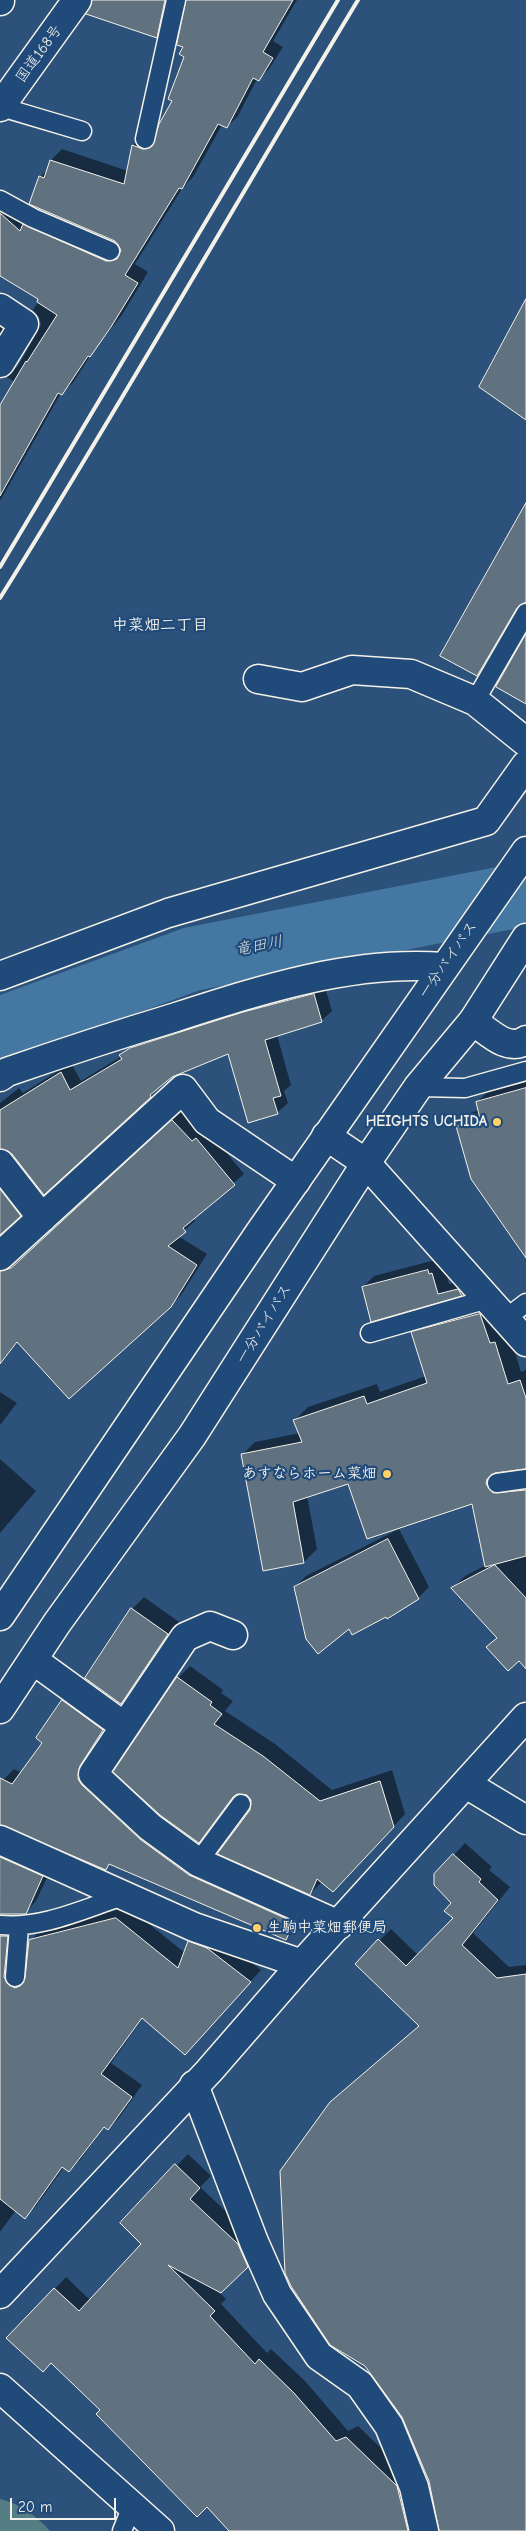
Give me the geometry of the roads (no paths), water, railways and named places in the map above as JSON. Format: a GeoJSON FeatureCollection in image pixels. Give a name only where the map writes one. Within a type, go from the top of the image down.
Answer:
{"type":"FeatureCollection","features":[{"type":"Feature","properties":{"kind":"main road","name":"国道168号"},"geometry":{"type":"LineString","coordinates":[[0,107],[77,0]]}},
{"type":"Feature","properties":{"kind":"main road"},"geometry":{"type":"LineString","coordinates":[[0,308],[24,324],[0,363]]}},
{"type":"Feature","properties":{"kind":"main road"},"geometry":{"type":"LineString","coordinates":[[258,679],[302,687],[352,670],[410,674],[475,701],[526,742]]}},
{"type":"Feature","properties":{"kind":"main road"},"geometry":{"type":"LineString","coordinates":[[0,976],[168,913],[486,821],[526,766]]}},
{"type":"Feature","properties":{"kind":"main road","name":"一分バイパス"},"geometry":{"type":"LineString","coordinates":[[0,1616],[326,1136],[467,932],[526,851]]}},
{"type":"Feature","properties":{"kind":"main road","name":"一分バイパス"},"geometry":{"type":"LineString","coordinates":[[0,1709],[192,1436],[366,1163],[418,1087],[473,1021],[526,938]]}},
{"type":"Feature","properties":{"kind":"main road"},"geometry":{"type":"LineString","coordinates":[[0,1076],[100,1039],[220,1002],[328,974],[409,964],[444,967]]}},
{"type":"Feature","properties":{"kind":"main road"},"geometry":{"type":"LineString","coordinates":[[473,1021],[507,1044],[521,1044],[526,1040]]}},
{"type":"Feature","properties":{"kind":"main road"},"geometry":{"type":"LineString","coordinates":[[0,1256],[183,1089],[207,1121],[296,1181]]}},
{"type":"Feature","properties":{"kind":"main road"},"geometry":{"type":"LineString","coordinates":[[326,1136],[366,1163],[506,1307],[526,1342]]}},
{"type":"Feature","properties":{"kind":"main road"},"geometry":{"type":"LineString","coordinates":[[0,1164],[42,1218]]}},
{"type":"Feature","properties":{"kind":"main road"},"geometry":{"type":"LineString","coordinates":[[233,1635],[210,1626],[185,1637],[93,1774],[150,1827],[198,1862],[339,1926]]}},
{"type":"Feature","properties":{"kind":"main road"},"geometry":{"type":"LineString","coordinates":[[33,1660],[124,1726]]}},
{"type":"Feature","properties":{"kind":"main road"},"geometry":{"type":"LineString","coordinates":[[0,2294],[339,1926],[526,1717]]}},
{"type":"Feature","properties":{"kind":"main road"},"geometry":{"type":"LineString","coordinates":[[466,1784],[526,1820]]}},
{"type":"Feature","properties":{"kind":"main road"},"geometry":{"type":"LineString","coordinates":[[0,1840],[194,1928],[302,1964]]}},
{"type":"Feature","properties":{"kind":"main road"},"geometry":{"type":"LineString","coordinates":[[194,2085],[254,2242],[277,2294],[319,2356],[360,2385],[388,2426],[414,2487],[424,2531]]}},
{"type":"Feature","properties":{"kind":"main road"},"geometry":{"type":"LineString","coordinates":[[0,2388],[160,2531]]}},
{"type":"Feature","properties":{"kind":"lane"},"geometry":{"type":"LineString","coordinates":[[145,139],[176,0]]}},
{"type":"Feature","properties":{"kind":"lane"},"geometry":{"type":"LineString","coordinates":[[0,107],[82,132]]}},
{"type":"Feature","properties":{"kind":"lane"},"geometry":{"type":"LineString","coordinates":[[0,200],[33,218],[110,251]]}},
{"type":"Feature","properties":{"kind":"lane"},"geometry":{"type":"LineString","coordinates":[[475,701],[526,613]]}},
{"type":"Feature","properties":{"kind":"lane"},"geometry":{"type":"LineString","coordinates":[[418,1087],[465,1088],[526,1071]]}},
{"type":"Feature","properties":{"kind":"lane"},"geometry":{"type":"LineString","coordinates":[[370,1333],[506,1307]]}},
{"type":"Feature","properties":{"kind":"lane"},"geometry":{"type":"LineString","coordinates":[[498,1483],[526,1479]]}},
{"type":"Feature","properties":{"kind":"lane"},"geometry":{"type":"LineString","coordinates":[[198,1862],[241,1804]]}},
{"type":"Feature","properties":{"kind":"lane"},"geometry":{"type":"LineString","coordinates":[[0,1925],[20,1927],[42,1923],[123,1896]]}},
{"type":"Feature","properties":{"kind":"lane"},"geometry":{"type":"LineString","coordinates":[[15,1977],[20,1927]]}},
{"type":"Feature","properties":{"kind":"lane"},"geometry":{"type":"LineString","coordinates":[[122,2531],[132,2506]]}},
{"type":"Feature","properties":{"kind":"waterway","name":"竜田川"},"geometry":{"type":"LineString","coordinates":[[0,1029],[192,959],[526,894]]}},
{"type":"Feature","properties":{"kind":"railway"},"geometry":{"type":"LineString","coordinates":[[0,567],[338,0]]}},
{"type":"Feature","properties":{"kind":"railway"},"geometry":{"type":"LineString","coordinates":[[0,598],[91,449],[358,0]]}},
{"type":"Feature","properties":{"kind":"place","name":"HEIGHTS UCHIDA"},"geometry":{"type":"Point","coordinates":[497,1122]}},
{"type":"Feature","properties":{"kind":"place","name":"あすならホーム菜畑"},"geometry":{"type":"Point","coordinates":[387,1474]}},
{"type":"Feature","properties":{"kind":"place","name":"生駒中菜畑郵便局"},"geometry":{"type":"Point","coordinates":[257,1928]}},
{"type":"Feature","properties":{"kind":"district","name":"中菜畑二丁目"},"geometry":{"type":"Point","coordinates":[160,625]}}]}
